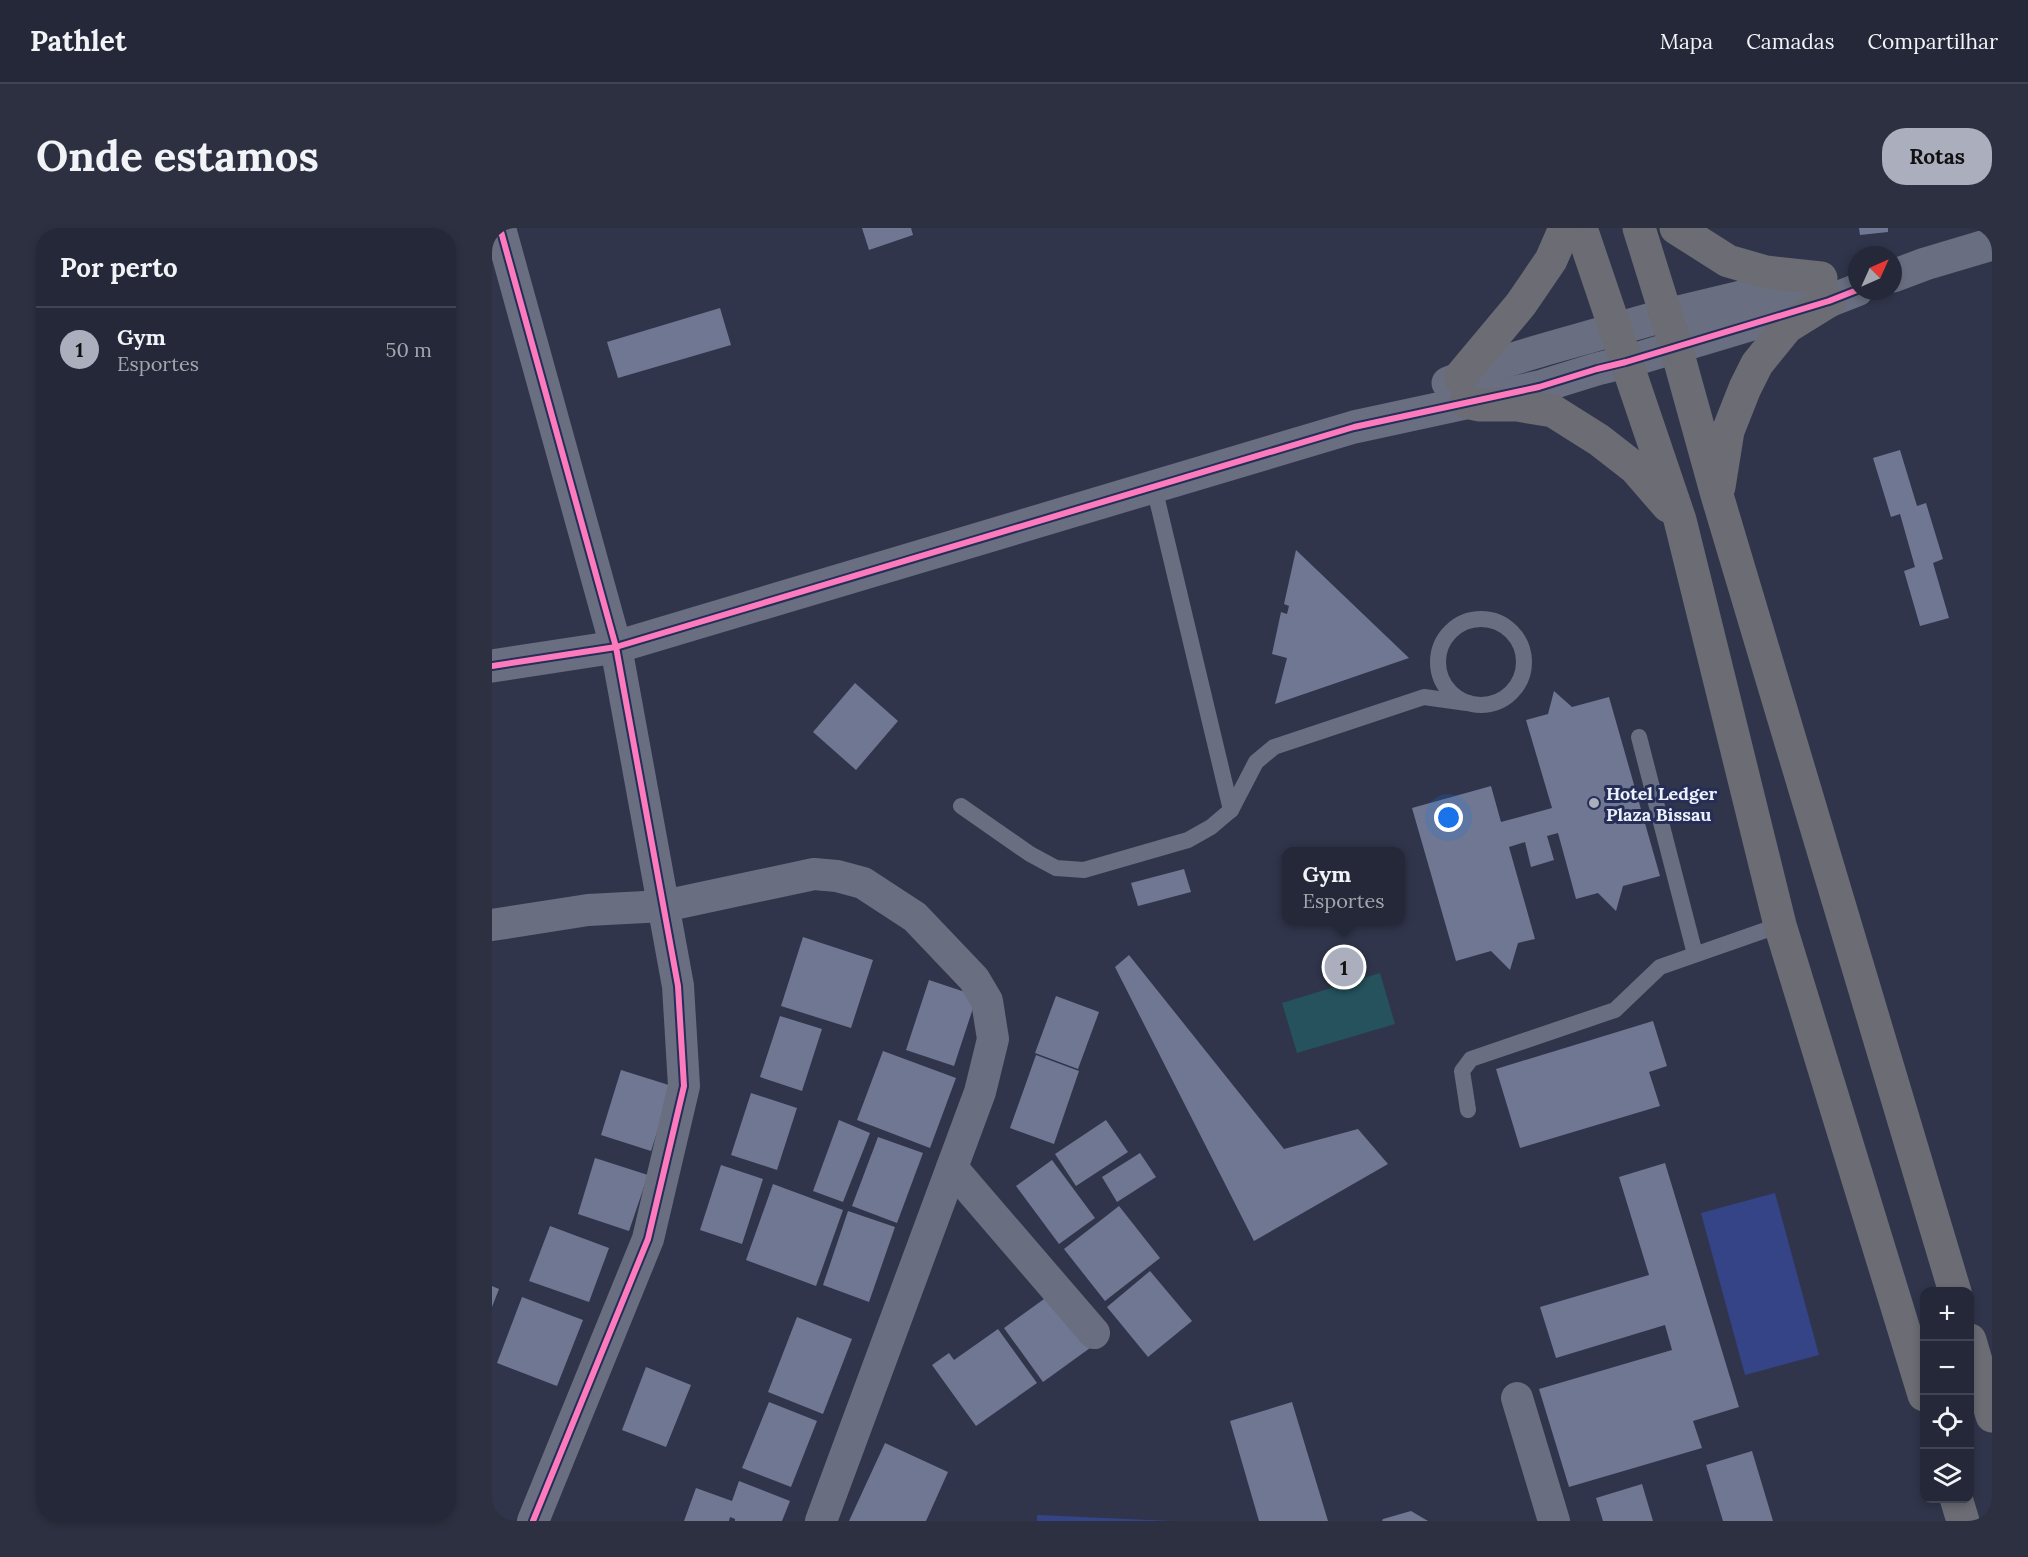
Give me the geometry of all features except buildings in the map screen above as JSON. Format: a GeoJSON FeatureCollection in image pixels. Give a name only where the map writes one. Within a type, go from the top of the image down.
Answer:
{"type":"FeatureCollection","features":[{"type":"Feature","properties":{"kind":"main road"},"geometry":{"type":"LineString","coordinates":[[1565,228],[1551,260],[1463,389],[1480,405],[1517,405],[1553,411],[1599,440],[1635,468],[1680,520]]}},
{"type":"Feature","properties":{"kind":"main road"},"geometry":{"type":"LineString","coordinates":[[1581,228],[1680,520],[1780,926],[1920,1382]]}},
{"type":"Feature","properties":{"kind":"main road"},"geometry":{"type":"LineString","coordinates":[[1639,228],[1954,1287]]}},
{"type":"Feature","properties":{"kind":"main road"},"geometry":{"type":"LineString","coordinates":[[1676,228],[1728,261],[1835,290]]}},
{"type":"Feature","properties":{"kind":"main road"},"geometry":{"type":"LineString","coordinates":[[1717,495],[1728,431],[1757,364],[1787,327],[1835,290]]}},
{"type":"Feature","properties":{"kind":"main road"},"geometry":{"type":"LineString","coordinates":[[1970,1341],[1992,1416]]}},
{"type":"Feature","properties":{"kind":"main road"},"geometry":{"type":"LineString","coordinates":[[1958,1503],[1963,1521]]}},
{"type":"Feature","properties":{"kind":"street"},"geometry":{"type":"LineString","coordinates":[[500,228],[616,647],[678,986],[684,1086],[648,1239],[532,1521]]}},
{"type":"Feature","properties":{"kind":"street"},"geometry":{"type":"LineString","coordinates":[[1902,273],[1992,244]]}},
{"type":"Feature","properties":{"kind":"street"},"geometry":{"type":"LineString","coordinates":[[1902,267],[1925,264]]}},
{"type":"Feature","properties":{"kind":"street"},"geometry":{"type":"LineString","coordinates":[[1463,389],[1539,387],[1597,369],[1626,363],[1835,290],[1848,280]]}},
{"type":"Feature","properties":{"kind":"street"},"geometry":{"type":"LineString","coordinates":[[492,666],[616,647],[1154,487],[1354,427],[1463,389],[1546,349],[1666,315],[1835,290]]}},
{"type":"Feature","properties":{"kind":"street"},"geometry":{"type":"LineString","coordinates":[[492,925],[588,910],[664,906],[814,874],[837,876],[863,884],[915,917],[974,979],[987,1001],[993,1039],[980,1092],[821,1521]]}},
{"type":"Feature","properties":{"kind":"street"},"geometry":{"type":"LineString","coordinates":[[952,1168],[1094,1333]]}},
{"type":"Feature","properties":{"kind":"street"},"geometry":{"type":"LineString","coordinates":[[1517,1398],[1554,1521]]}},
{"type":"Feature","properties":{"kind":"lane"},"geometry":{"type":"LineString","coordinates":[[1154,487],[1231,810]]}},
{"type":"Feature","properties":{"kind":"lane"},"geometry":{"type":"LineString","coordinates":[[961,806],[1030,854],[1056,868],[1084,870],[1188,840],[1231,810],[1256,762],[1274,747],[1424,697],[1467,704],[1482,706],[1504,699],[1511,694],[1520,682],[1525,661],[1518,639],[1502,623],[1492,619],[1466,620],[1452,628],[1437,654],[1439,675],[1447,690],[1467,704]]}},
{"type":"Feature","properties":{"kind":"lane"},"geometry":{"type":"LineString","coordinates":[[1639,737],[1695,954]]}},
{"type":"Feature","properties":{"kind":"lane"},"geometry":{"type":"LineString","coordinates":[[1468,1110],[1462,1071],[1472,1059],[1616,1010],[1660,967],[1780,926]]}},
{"type":"Feature","properties":{"kind":"shaded area"},"geometry":{"type":"Polygon","coordinates":[[[1380,973],[1395,1024],[1297,1053],[1282,1003],[1380,973]]]}},
{"type":"Feature","properties":{"kind":"shaded area"},"geometry":{"type":"Polygon","coordinates":[[[1775,1193],[1819,1355],[1745,1375],[1701,1213],[1775,1193]]]}},
{"type":"Feature","properties":{"kind":"shaded area"},"geometry":{"type":"Polygon","coordinates":[[[1037,1515],[1172,1521],[1037,1521],[1037,1515]]]}},
{"type":"Feature","properties":{"kind":"cycle path"},"geometry":{"type":"LineString","coordinates":[[500,228],[616,647],[678,986],[684,1086],[648,1239],[533,1521]]}},
{"type":"Feature","properties":{"kind":"cycle path"},"geometry":{"type":"LineString","coordinates":[[492,666],[616,647],[1354,427],[1539,387],[1848,294]]}},
{"type":"Feature","properties":{"kind":"place","name":"Hotel Ledger Plaza Bissau"},"geometry":{"type":"Point","coordinates":[1594,803]}},
{"type":"Feature","properties":{"kind":"place","name":"Gym"},"geometry":{"type":"Point","coordinates":[1344,967]}}]}
